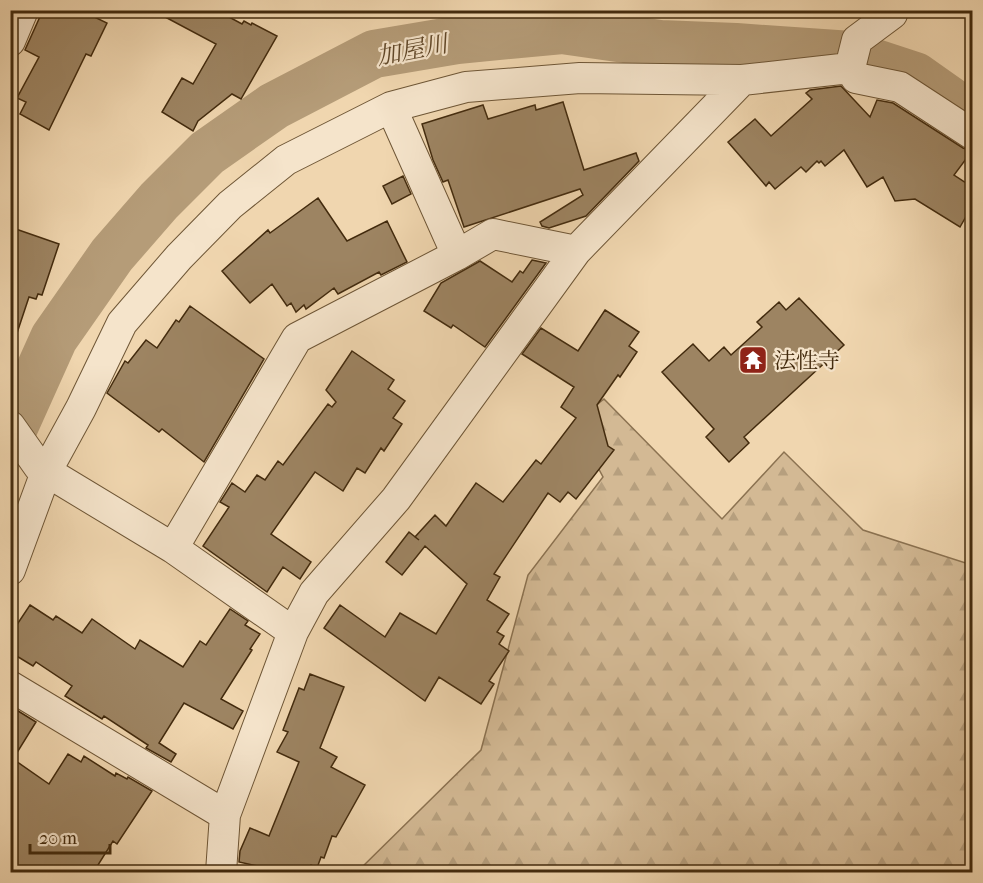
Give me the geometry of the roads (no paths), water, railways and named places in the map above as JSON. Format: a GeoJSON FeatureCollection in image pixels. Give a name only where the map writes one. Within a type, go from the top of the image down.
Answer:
{"type":"FeatureCollection","features":[{"type":"Feature","properties":{"kind":"street"},"geometry":{"type":"LineString","coordinates":[[10,41],[23,10]]}},
{"type":"Feature","properties":{"kind":"street"},"geometry":{"type":"LineString","coordinates":[[10,570],[43,470],[81,408],[122,322],[179,257],[230,205],[286,160],[391,107],[466,87],[580,78],[741,80],[854,54],[891,12]]}},
{"type":"Feature","properties":{"kind":"street"},"geometry":{"type":"LineString","coordinates":[[854,54],[856,78],[900,87],[972,134]]}},
{"type":"Feature","properties":{"kind":"street"},"geometry":{"type":"LineString","coordinates":[[221,873],[225,815],[293,632],[314,593],[396,499],[576,251],[741,80]]}},
{"type":"Feature","properties":{"kind":"street"},"geometry":{"type":"LineString","coordinates":[[391,107],[458,255]]}},
{"type":"Feature","properties":{"kind":"street"},"geometry":{"type":"LineString","coordinates":[[173,548],[297,338],[458,255],[493,234],[576,251]]}},
{"type":"Feature","properties":{"kind":"street"},"geometry":{"type":"LineString","coordinates":[[10,426],[43,470],[173,548],[293,632]]}},
{"type":"Feature","properties":{"kind":"street"},"geometry":{"type":"LineString","coordinates":[[10,686],[225,815]]}},
{"type":"Feature","properties":{"kind":"waterway","name":"加屋川"},"geometry":{"type":"LineString","coordinates":[[10,436],[54,338],[112,255],[159,201],[207,153],[274,106],[374,54],[457,40],[562,30],[660,44],[851,55],[915,76],[972,116]]}},
{"type":"Feature","properties":{"kind":"place","name":"法性寺"},"geometry":{"type":"Point","coordinates":[753,360]}}]}
